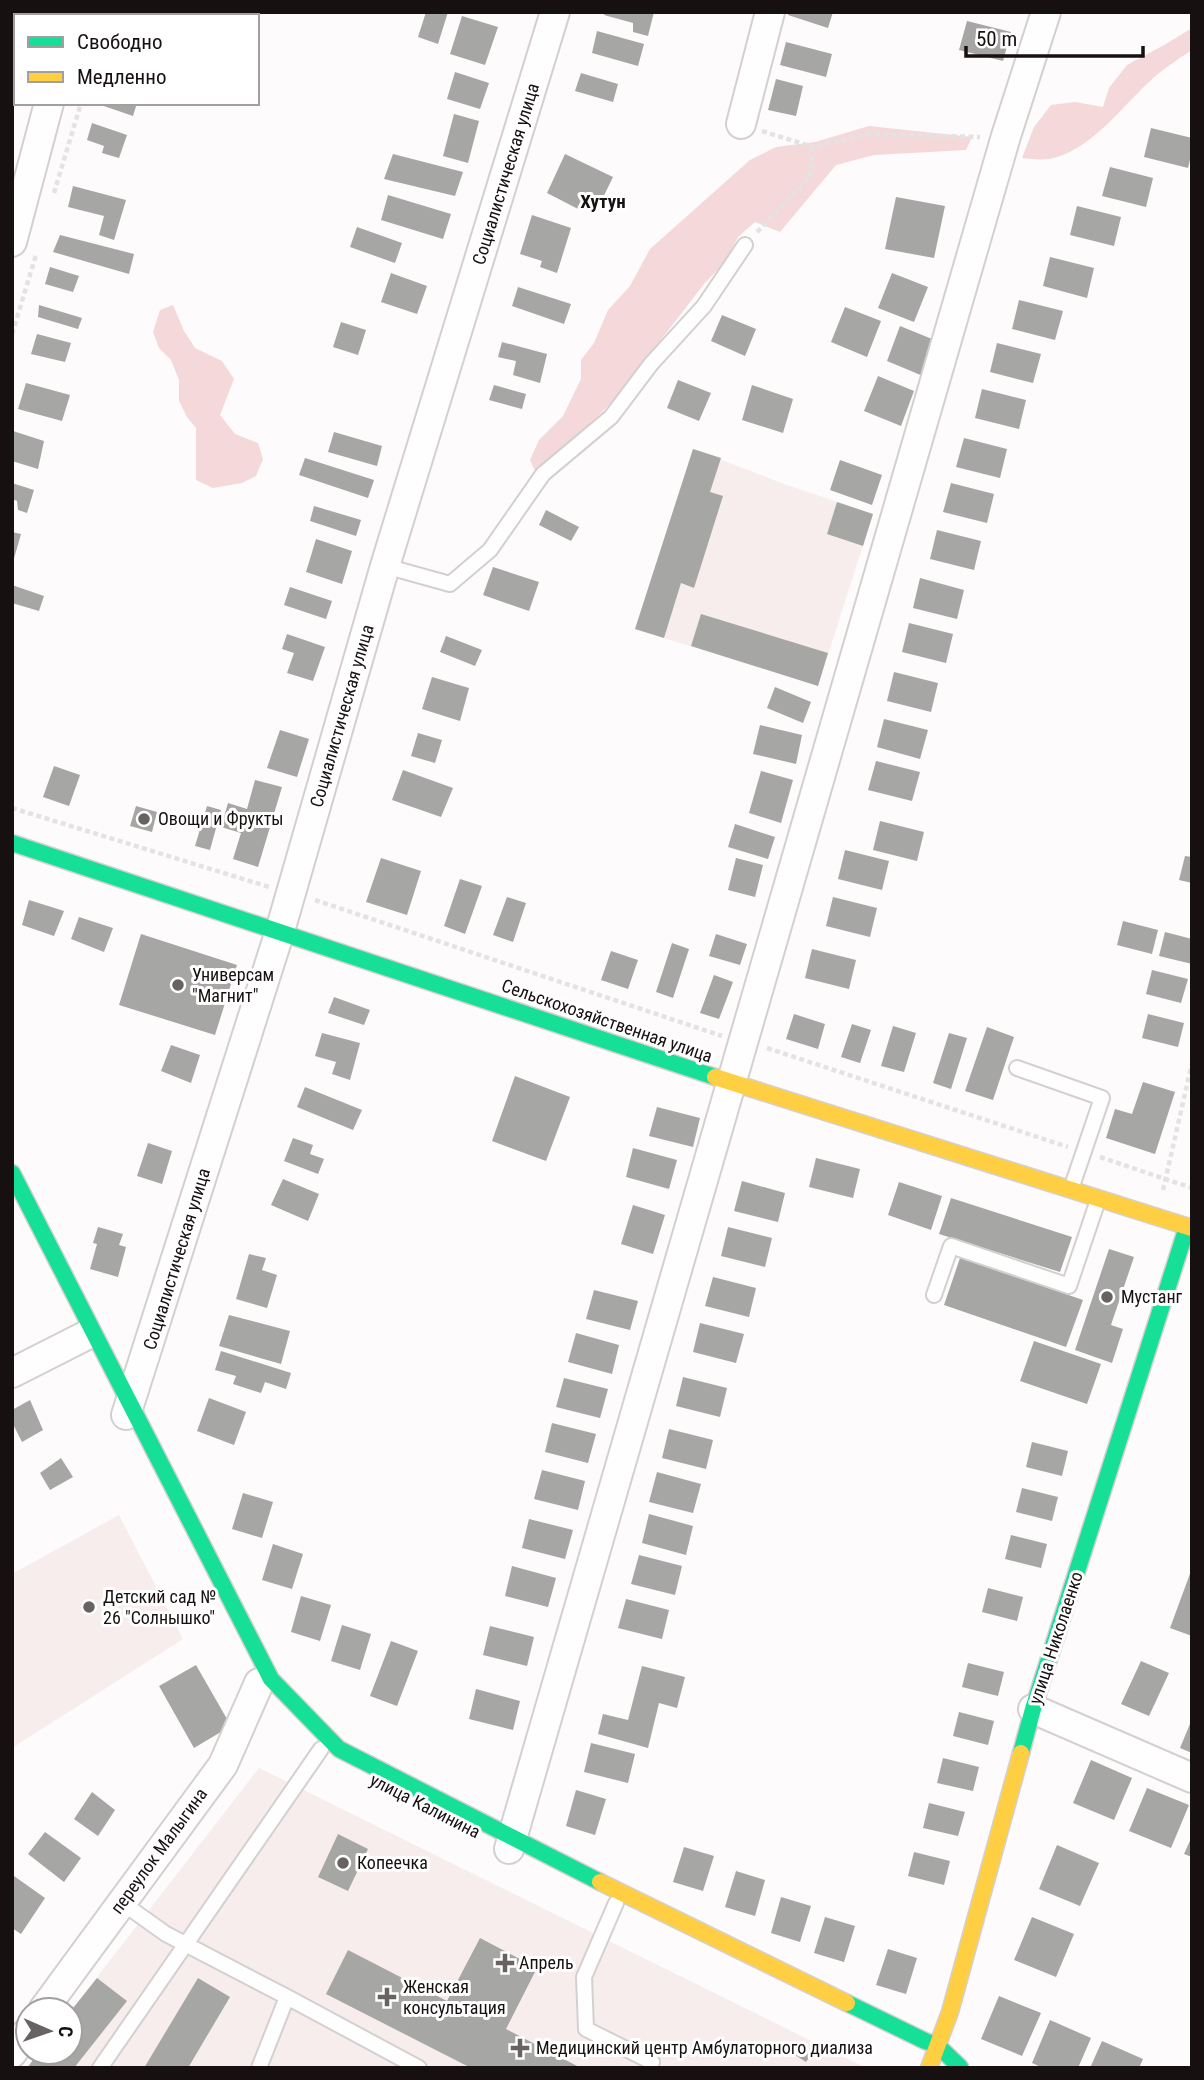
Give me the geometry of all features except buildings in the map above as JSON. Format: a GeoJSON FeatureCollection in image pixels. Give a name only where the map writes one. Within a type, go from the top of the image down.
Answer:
{"type":"FeatureCollection","features":[{"type":"Feature","properties":{"kind":"main road","name":"Сельскохозяйственная улица"},"geometry":{"type":"LineString","coordinates":[[12,843],[732,1083],[1071,1191],[1190,1222]]}},
{"type":"Feature","properties":{"kind":"main road"},"geometry":{"type":"LineString","coordinates":[[12,1173],[84,1315],[128,1411],[271,1679],[339,1749],[511,1844],[931,2043],[961,2068]]}},
{"type":"Feature","properties":{"kind":"main road","name":"улица Калинина"},"geometry":{"type":"LineString","coordinates":[[12,1195],[85,1336],[128,1411],[259,1684],[330,1759],[511,1844],[617,1903],[866,2030]]}},
{"type":"Feature","properties":{"kind":"main road","name":"улица Николаенко"},"geometry":{"type":"LineString","coordinates":[[924,2064],[931,2043],[950,2012],[1033,1709],[1190,1222]]}},
{"type":"Feature","properties":{"kind":"main road"},"geometry":{"type":"LineString","coordinates":[[924,2064],[961,2068]]}},
{"type":"Feature","properties":{"kind":"street","name":"Социалистическая улица"},"geometry":{"type":"LineString","coordinates":[[128,1411],[279,931],[385,566],[555,12]]}},
{"type":"Feature","properties":{"kind":"street"},"geometry":{"type":"LineString","coordinates":[[741,124],[770,12]]}},
{"type":"Feature","properties":{"kind":"street"},"geometry":{"type":"LineString","coordinates":[[511,1844],[1006,136],[1046,12]]}},
{"type":"Feature","properties":{"kind":"street"},"geometry":{"type":"LineString","coordinates":[[12,242],[48,105]]}},
{"type":"Feature","properties":{"kind":"street"},"geometry":{"type":"LineString","coordinates":[[12,1373],[85,1336]]}},
{"type":"Feature","properties":{"kind":"street","name":"переулок Малыгина"},"geometry":{"type":"LineString","coordinates":[[53,1996],[223,1765],[259,1684]]}},
{"type":"Feature","properties":{"kind":"street"},"geometry":{"type":"LineString","coordinates":[[1033,1709],[1192,1778]]}},
{"type":"Feature","properties":{"kind":"lane"},"geometry":{"type":"LineString","coordinates":[[385,566],[450,584],[490,550],[543,474],[611,417],[651,364],[704,306],[745,245]]}},
{"type":"Feature","properties":{"kind":"lane"},"geometry":{"type":"LineString","coordinates":[[1017,1068],[1102,1098],[1071,1191]]}},
{"type":"Feature","properties":{"kind":"lane"},"geometry":{"type":"LineString","coordinates":[[934,1295],[951,1245],[1069,1286],[1098,1199]]}},
{"type":"Feature","properties":{"kind":"lane"},"geometry":{"type":"LineString","coordinates":[[100,2068],[321,1749]]}},
{"type":"Feature","properties":{"kind":"lane"},"geometry":{"type":"LineString","coordinates":[[121,1902],[159,1929],[419,2068]]}},
{"type":"Feature","properties":{"kind":"lane"},"geometry":{"type":"LineString","coordinates":[[617,1903],[584,1977],[586,2029],[652,2062],[650,2068]]}},
{"type":"Feature","properties":{"kind":"lane"},"geometry":{"type":"LineString","coordinates":[[259,2068],[287,1997]]}},
{"type":"Feature","properties":{"kind":"path"},"geometry":{"type":"LineString","coordinates":[[741,124],[813,147],[870,134],[1006,136]]}},
{"type":"Feature","properties":{"kind":"path"},"geometry":{"type":"LineString","coordinates":[[745,245],[810,177],[813,147]]}},
{"type":"Feature","properties":{"kind":"path"},"geometry":{"type":"LineString","coordinates":[[12,808],[290,894],[1192,1188]]}},
{"type":"Feature","properties":{"kind":"shaded area"},"geometry":{"type":"Polygon","coordinates":[[[1192,28],[1192,50],[1153,78],[1091,139],[1064,155],[1049,159],[1022,158],[1034,127],[1051,105],[1075,102],[1103,107],[1109,88],[1127,65],[1192,28]]]}},
{"type":"Feature","properties":{"kind":"shaded area"},"geometry":{"type":"Polygon","coordinates":[[[869,126],[972,137],[966,150],[874,155],[836,165],[780,232],[755,222],[738,237],[727,260],[704,284],[620,393],[535,471],[530,460],[539,440],[563,416],[581,379],[581,360],[594,343],[608,310],[630,286],[650,249],[750,160],[776,147],[815,142],[869,126]]]}},
{"type":"Feature","properties":{"kind":"shaded area"},"geometry":{"type":"Polygon","coordinates":[[[173,305],[195,348],[222,361],[234,379],[220,415],[235,434],[258,443],[263,459],[256,476],[242,483],[213,488],[196,480],[196,428],[179,401],[179,380],[171,360],[159,348],[153,332],[160,310],[173,305]]]}},
{"type":"Feature","properties":{"kind":"shaded area"},"geometry":{"type":"Polygon","coordinates":[[[693,449],[873,514],[818,686],[635,629],[693,449]]]}},
{"type":"Feature","properties":{"kind":"shaded area","name":"Детский сад № 26 \"Солнышко\""},"geometry":{"type":"Polygon","coordinates":[[[119,1515],[183,1639],[12,1748],[12,1574],[119,1515]]]}},
{"type":"Feature","properties":{"kind":"shaded area"},"geometry":{"type":"Polygon","coordinates":[[[259,1768],[866,2068],[27,2068],[84,2066],[82,1996],[259,1768]]]}},
{"type":"Feature","properties":{"kind":"traffic: fast"},"geometry":{"type":"LineString","coordinates":[[12,843],[715,1077]]}},
{"type":"Feature","properties":{"kind":"traffic: fast"},"geometry":{"type":"LineString","coordinates":[[12,1173],[271,1679],[339,1749],[600,1882]]}},
{"type":"Feature","properties":{"kind":"traffic: fast"},"geometry":{"type":"LineString","coordinates":[[1021,1753],[1187,1227]]}},
{"type":"Feature","properties":{"kind":"traffic: fast"},"geometry":{"type":"LineString","coordinates":[[847,2003],[937,2045],[960,2067]]}},
{"type":"Feature","properties":{"kind":"traffic: slow"},"geometry":{"type":"LineString","coordinates":[[715,1077],[1192,1228]]}},
{"type":"Feature","properties":{"kind":"traffic: slow"},"geometry":{"type":"LineString","coordinates":[[929,2068],[950,2012],[1021,1753]]}},
{"type":"Feature","properties":{"kind":"traffic: slow"},"geometry":{"type":"LineString","coordinates":[[600,1882],[847,2003]]}},
{"type":"Feature","properties":{"kind":"place","name":"Овощи и Фрукты"},"geometry":{"type":"Point","coordinates":[144,819]}},
{"type":"Feature","properties":{"kind":"place","name":"Универсам \"Магнит\""},"geometry":{"type":"Point","coordinates":[178,985]}},
{"type":"Feature","properties":{"kind":"place","name":"Мустанг"},"geometry":{"type":"Point","coordinates":[1107,1297]}},
{"type":"Feature","properties":{"kind":"place","name":"Детский сад № 26 \"Солнышко\""},"geometry":{"type":"Point","coordinates":[89,1607]}},
{"type":"Feature","properties":{"kind":"place","name":"Копеечка"},"geometry":{"type":"Point","coordinates":[343,1863]}},
{"type":"Feature","properties":{"kind":"place","name":"Апрель"},"geometry":{"type":"Point","coordinates":[505,1963]}},
{"type":"Feature","properties":{"kind":"place","name":"Женская консультация"},"geometry":{"type":"Point","coordinates":[387,1997]}},
{"type":"Feature","properties":{"kind":"place","name":"Медицинский центр Амбулаторного диализа"},"geometry":{"type":"Point","coordinates":[520,2048]}},
{"type":"Feature","properties":{"kind":"district","name":"Хутун"},"geometry":{"type":"Point","coordinates":[603,201]}}]}
